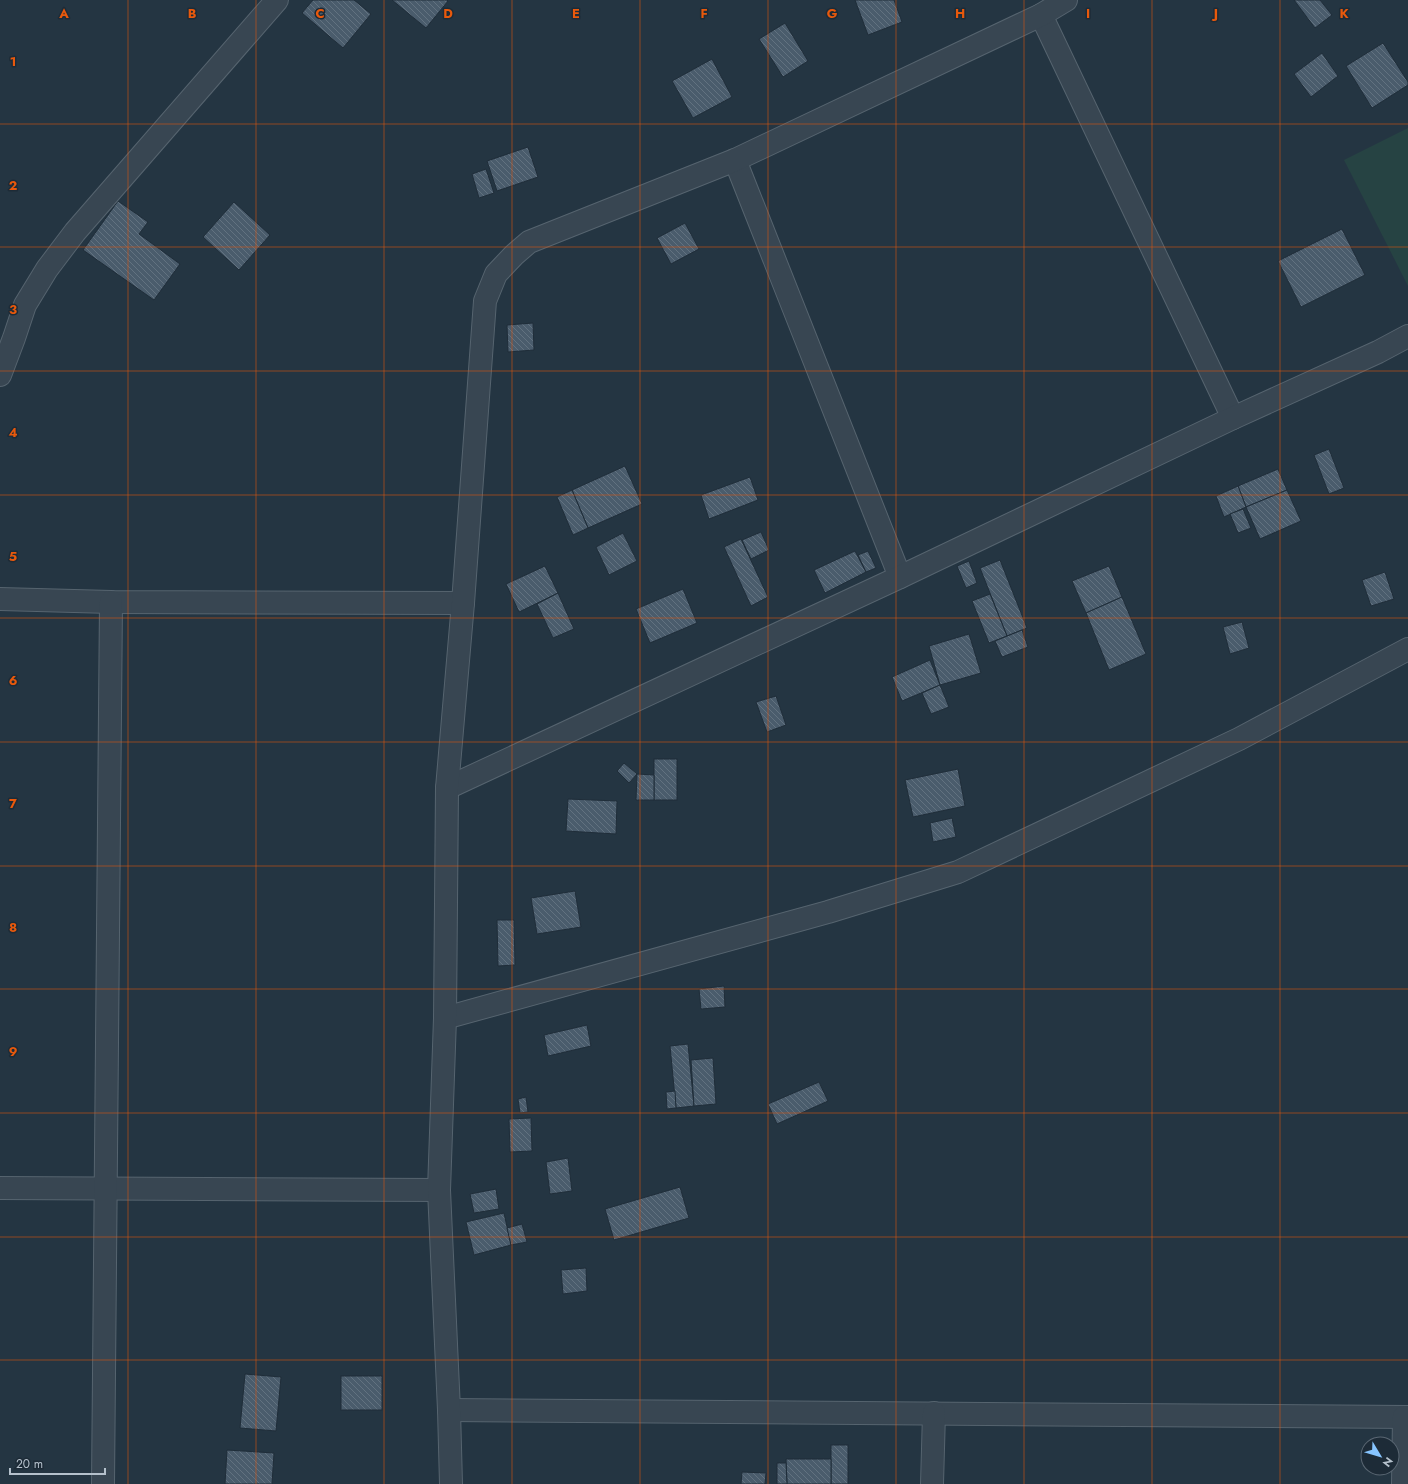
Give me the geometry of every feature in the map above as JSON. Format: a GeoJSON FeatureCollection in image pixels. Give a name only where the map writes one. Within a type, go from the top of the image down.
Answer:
{"type":"FeatureCollection","features":[{"type":"Feature","properties":{"kind":"street"},"geometry":{"type":"LineString","coordinates":[[0,375],[14,338],[24,305],[47,269],[75,232],[277,0]]}},
{"type":"Feature","properties":{"kind":"street"},"geometry":{"type":"LineString","coordinates":[[451,1484],[439,1190],[445,1018],[447,788],[463,603],[485,301],[496,274],[529,242],[735,160],[1041,15],[1066,0]]}},
{"type":"Feature","properties":{"kind":"street"},"geometry":{"type":"LineString","coordinates":[[1041,15],[1233,418]]}},
{"type":"Feature","properties":{"kind":"street"},"geometry":{"type":"LineString","coordinates":[[735,160],[900,577]]}},
{"type":"Feature","properties":{"kind":"street"},"geometry":{"type":"LineString","coordinates":[[447,788],[900,577],[1233,418],[1378,352],[1408,336]]}},
{"type":"Feature","properties":{"kind":"street"},"geometry":{"type":"LineString","coordinates":[[0,599],[111,602],[463,603]]}},
{"type":"Feature","properties":{"kind":"street"},"geometry":{"type":"LineString","coordinates":[[103,1484],[111,602]]}},
{"type":"Feature","properties":{"kind":"street"},"geometry":{"type":"LineString","coordinates":[[445,1018],[828,912],[958,872],[1239,739],[1408,648]]}},
{"type":"Feature","properties":{"kind":"street"},"geometry":{"type":"LineString","coordinates":[[0,1188],[439,1190]]}},
{"type":"Feature","properties":{"kind":"street"},"geometry":{"type":"LineString","coordinates":[[449,1410],[1406,1417],[1403,1484]]}},
{"type":"Feature","properties":{"kind":"street"},"geometry":{"type":"LineString","coordinates":[[932,1484],[934,1413]]}},
{"type":"Feature","properties":{"kind":"green space"},"geometry":{"type":"Polygon","coordinates":[[[1408,128],[1408,286],[1344,160],[1408,128]]]}},
{"type":"Feature","properties":{"kind":"building"},"geometry":{"type":"Polygon","coordinates":[[[313,0],[354,0],[371,14],[343,48],[302,13],[313,0]]]}},
{"type":"Feature","properties":{"kind":"building"},"geometry":{"type":"Polygon","coordinates":[[[392,0],[447,0],[448,1],[426,28],[392,0]]]}},
{"type":"Feature","properties":{"kind":"building"},"geometry":{"type":"Polygon","coordinates":[[[855,0],[894,0],[902,22],[868,35],[855,0]]]}},
{"type":"Feature","properties":{"kind":"building"},"geometry":{"type":"Polygon","coordinates":[[[1294,0],[1320,0],[1332,15],[1315,28],[1294,0]]]}},
{"type":"Feature","properties":{"kind":"building"},"geometry":{"type":"Polygon","coordinates":[[[785,23],[808,61],[783,77],[759,39],[785,23]]]}},
{"type":"Feature","properties":{"kind":"building"},"geometry":{"type":"Polygon","coordinates":[[[1383,43],[1408,82],[1408,85],[1372,108],[1346,66],[1383,43]]]}},
{"type":"Feature","properties":{"kind":"building"},"geometry":{"type":"Polygon","coordinates":[[[1322,53],[1338,76],[1311,97],[1294,74],[1322,53]]]}},
{"type":"Feature","properties":{"kind":"building"},"geometry":{"type":"Polygon","coordinates":[[[712,59],[732,97],[693,118],[672,81],[712,59]]]}},
{"type":"Feature","properties":{"kind":"building"},"geometry":{"type":"Polygon","coordinates":[[[528,147],[538,177],[497,191],[487,161],[528,147]]]}},
{"type":"Feature","properties":{"kind":"building"},"geometry":{"type":"Polygon","coordinates":[[[486,169],[494,193],[479,198],[472,174],[486,169]]]}},
{"type":"Feature","properties":{"kind":"building"},"geometry":{"type":"Polygon","coordinates":[[[118,201],[148,222],[139,234],[180,264],[154,300],[83,250],[118,201]]]}},
{"type":"Feature","properties":{"kind":"building"},"geometry":{"type":"Polygon","coordinates":[[[234,202],[270,235],[239,270],[203,237],[234,202]]]}},
{"type":"Feature","properties":{"kind":"building"},"geometry":{"type":"Polygon","coordinates":[[[685,223],[699,249],[671,264],[657,238],[685,223]]]}},
{"type":"Feature","properties":{"kind":"building"},"geometry":{"type":"Polygon","coordinates":[[[1342,229],[1365,275],[1301,307],[1278,261],[1342,229]]]}},
{"type":"Feature","properties":{"kind":"building"},"geometry":{"type":"Polygon","coordinates":[[[533,323],[534,350],[508,352],[507,325],[533,323]]]}},
{"type":"Feature","properties":{"kind":"building"},"geometry":{"type":"Polygon","coordinates":[[[1329,449],[1344,488],[1329,494],[1314,455],[1329,449]]]}},
{"type":"Feature","properties":{"kind":"building"},"geometry":{"type":"Polygon","coordinates":[[[625,466],[642,504],[588,528],[572,490],[625,466]]]}},
{"type":"Feature","properties":{"kind":"building"},"geometry":{"type":"Polygon","coordinates":[[[1278,469],[1287,490],[1246,507],[1238,486],[1278,469]]]}},
{"type":"Feature","properties":{"kind":"building"},"geometry":{"type":"Polygon","coordinates":[[[750,477],[758,500],[709,519],[701,495],[750,477]]]}},
{"type":"Feature","properties":{"kind":"building"},"geometry":{"type":"Polygon","coordinates":[[[1238,486],[1246,507],[1224,517],[1216,496],[1238,486]]]}},
{"type":"Feature","properties":{"kind":"building"},"geometry":{"type":"Polygon","coordinates":[[[572,490],[588,528],[573,535],[557,497],[572,490]]]}},
{"type":"Feature","properties":{"kind":"building"},"geometry":{"type":"Polygon","coordinates":[[[1287,490],[1301,521],[1260,539],[1246,507],[1287,490]]]}},
{"type":"Feature","properties":{"kind":"building"},"geometry":{"type":"Polygon","coordinates":[[[1243,509],[1251,528],[1238,533],[1230,514],[1243,509]]]}},
{"type":"Feature","properties":{"kind":"building"},"geometry":{"type":"Polygon","coordinates":[[[761,532],[769,550],[751,559],[742,540],[761,532]]]}},
{"type":"Feature","properties":{"kind":"building"},"geometry":{"type":"Polygon","coordinates":[[[623,533],[637,561],[609,575],[596,547],[623,533]]]}},
{"type":"Feature","properties":{"kind":"building"},"geometry":{"type":"Polygon","coordinates":[[[741,539],[768,597],[751,606],[724,547],[741,539]]]}},
{"type":"Feature","properties":{"kind":"building"},"geometry":{"type":"Polygon","coordinates":[[[855,551],[866,572],[825,593],[814,570],[855,551]]]}},
{"type":"Feature","properties":{"kind":"building"},"geometry":{"type":"Polygon","coordinates":[[[868,551],[876,568],[866,572],[858,555],[868,551]]]}},
{"type":"Feature","properties":{"kind":"building"},"geometry":{"type":"Polygon","coordinates":[[[1000,560],[1027,628],[1007,636],[980,568],[1000,560]]]}},
{"type":"Feature","properties":{"kind":"building"},"geometry":{"type":"Polygon","coordinates":[[[969,561],[977,583],[966,588],[957,566],[969,561]]]}},
{"type":"Feature","properties":{"kind":"building"},"geometry":{"type":"Polygon","coordinates":[[[545,566],[558,593],[519,612],[506,584],[545,566]]]}},
{"type":"Feature","properties":{"kind":"building"},"geometry":{"type":"Polygon","coordinates":[[[1109,566],[1122,597],[1086,613],[1072,581],[1109,566]]]}},
{"type":"Feature","properties":{"kind":"building"},"geometry":{"type":"Polygon","coordinates":[[[1385,572],[1394,599],[1371,606],[1362,580],[1385,572]]]}},
{"type":"Feature","properties":{"kind":"building"},"geometry":{"type":"Polygon","coordinates":[[[683,589],[697,623],[650,643],[636,609],[683,589]]]}},
{"type":"Feature","properties":{"kind":"building"},"geometry":{"type":"Polygon","coordinates":[[[558,593],[574,629],[553,638],[537,604],[558,593]]]}},
{"type":"Feature","properties":{"kind":"building"},"geometry":{"type":"Polygon","coordinates":[[[990,594],[1007,636],[989,643],[972,601],[990,594]]]}},
{"type":"Feature","properties":{"kind":"building"},"geometry":{"type":"Polygon","coordinates":[[[1122,597],[1146,654],[1109,670],[1086,613],[1122,597]]]}},
{"type":"Feature","properties":{"kind":"building"},"geometry":{"type":"Polygon","coordinates":[[[1242,622],[1249,648],[1230,654],[1223,627],[1242,622]]]}},
{"type":"Feature","properties":{"kind":"building"},"geometry":{"type":"Polygon","coordinates":[[[1022,630],[1028,647],[1002,657],[995,641],[1022,630]]]}},
{"type":"Feature","properties":{"kind":"building"},"geometry":{"type":"Polygon","coordinates":[[[969,634],[981,673],[940,685],[929,646],[969,634]]]}},
{"type":"Feature","properties":{"kind":"building"},"geometry":{"type":"Polygon","coordinates":[[[930,660],[940,685],[902,701],[892,677],[930,660]]]}},
{"type":"Feature","properties":{"kind":"building"},"geometry":{"type":"Polygon","coordinates":[[[940,685],[949,707],[931,714],[922,693],[940,685]]]}},
{"type":"Feature","properties":{"kind":"building"},"geometry":{"type":"Polygon","coordinates":[[[776,696],[786,725],[767,732],[756,702],[776,696]]]}},
{"type":"Feature","properties":{"kind":"building"},"geometry":{"type":"Polygon","coordinates":[[[654,759],[677,759],[677,800],[654,800],[654,759]]]}},
{"type":"Feature","properties":{"kind":"building"},"geometry":{"type":"Polygon","coordinates":[[[624,763],[637,774],[629,783],[617,771],[624,763]]]}},
{"type":"Feature","properties":{"kind":"building"},"geometry":{"type":"Polygon","coordinates":[[[958,769],[965,806],[913,817],[905,780],[958,769]]]}},
{"type":"Feature","properties":{"kind":"building"},"geometry":{"type":"Polygon","coordinates":[[[637,774],[654,775],[654,800],[636,800],[637,774]]]}},
{"type":"Feature","properties":{"kind":"building"},"geometry":{"type":"Polygon","coordinates":[[[568,799],[617,801],[616,834],[566,831],[568,799]]]}},
{"type":"Feature","properties":{"kind":"building"},"geometry":{"type":"Polygon","coordinates":[[[952,818],[956,837],[933,842],[930,823],[952,818]]]}},
{"type":"Feature","properties":{"kind":"building"},"geometry":{"type":"Polygon","coordinates":[[[575,891],[581,927],[537,934],[531,898],[575,891]]]}},
{"type":"Feature","properties":{"kind":"building"},"geometry":{"type":"Polygon","coordinates":[[[497,920],[514,920],[515,965],[498,966],[497,920]]]}},
{"type":"Feature","properties":{"kind":"building"},"geometry":{"type":"Polygon","coordinates":[[[724,986],[725,1007],[701,1009],[699,989],[724,986]]]}},
{"type":"Feature","properties":{"kind":"building"},"geometry":{"type":"Polygon","coordinates":[[[587,1025],[591,1046],[548,1056],[544,1035],[587,1025]]]}},
{"type":"Feature","properties":{"kind":"building"},"geometry":{"type":"Polygon","coordinates":[[[688,1044],[694,1106],[676,1108],[670,1046],[688,1044]]]}},
{"type":"Feature","properties":{"kind":"building"},"geometry":{"type":"Polygon","coordinates":[[[713,1058],[716,1104],[694,1106],[691,1060],[713,1058]]]}},
{"type":"Feature","properties":{"kind":"building"},"geometry":{"type":"Polygon","coordinates":[[[819,1082],[828,1101],[777,1124],[768,1104],[819,1082]]]}},
{"type":"Feature","properties":{"kind":"building"},"geometry":{"type":"Polygon","coordinates":[[[675,1091],[676,1108],[667,1109],[666,1092],[675,1091]]]}},
{"type":"Feature","properties":{"kind":"building"},"geometry":{"type":"Polygon","coordinates":[[[526,1097],[528,1112],[520,1113],[518,1099],[526,1097]]]}},
{"type":"Feature","properties":{"kind":"building"},"geometry":{"type":"Polygon","coordinates":[[[531,1118],[532,1151],[510,1152],[509,1119],[531,1118]]]}},
{"type":"Feature","properties":{"kind":"building"},"geometry":{"type":"Polygon","coordinates":[[[568,1158],[572,1191],[550,1194],[546,1162],[568,1158]]]}},
{"type":"Feature","properties":{"kind":"building"},"geometry":{"type":"Polygon","coordinates":[[[680,1187],[689,1218],[614,1240],[605,1209],[680,1187]]]}},
{"type":"Feature","properties":{"kind":"building"},"geometry":{"type":"Polygon","coordinates":[[[496,1189],[499,1209],[474,1213],[470,1194],[496,1189]]]}},
{"type":"Feature","properties":{"kind":"building"},"geometry":{"type":"Polygon","coordinates":[[[504,1213],[511,1245],[474,1255],[466,1222],[504,1213]]]}},
{"type":"Feature","properties":{"kind":"building"},"geometry":{"type":"Polygon","coordinates":[[[522,1224],[527,1242],[511,1245],[507,1228],[522,1224]]]}},
{"type":"Feature","properties":{"kind":"building"},"geometry":{"type":"Polygon","coordinates":[[[586,1268],[587,1291],[563,1294],[561,1270],[586,1268]]]}},
{"type":"Feature","properties":{"kind":"building"},"geometry":{"type":"Polygon","coordinates":[[[245,1374],[281,1377],[276,1431],[240,1428],[245,1374]]]}},
{"type":"Feature","properties":{"kind":"building"},"geometry":{"type":"Polygon","coordinates":[[[341,1376],[382,1376],[382,1410],[341,1410],[341,1376]]]}},
{"type":"Feature","properties":{"kind":"building"},"geometry":{"type":"Polygon","coordinates":[[[831,1445],[848,1445],[848,1484],[831,1484],[831,1445]]]}},
{"type":"Feature","properties":{"kind":"building"},"geometry":{"type":"Polygon","coordinates":[[[227,1450],[274,1453],[272,1484],[225,1484],[227,1450]]]}},
{"type":"Feature","properties":{"kind":"building"},"geometry":{"type":"Polygon","coordinates":[[[786,1459],[831,1459],[831,1484],[787,1484],[786,1459]]]}},
{"type":"Feature","properties":{"kind":"building"},"geometry":{"type":"Polygon","coordinates":[[[777,1463],[786,1463],[787,1484],[777,1484],[777,1463]]]}},
{"type":"Feature","properties":{"kind":"building"},"geometry":{"type":"Polygon","coordinates":[[[742,1472],[766,1473],[765,1484],[741,1484],[742,1472]]]}}]}
